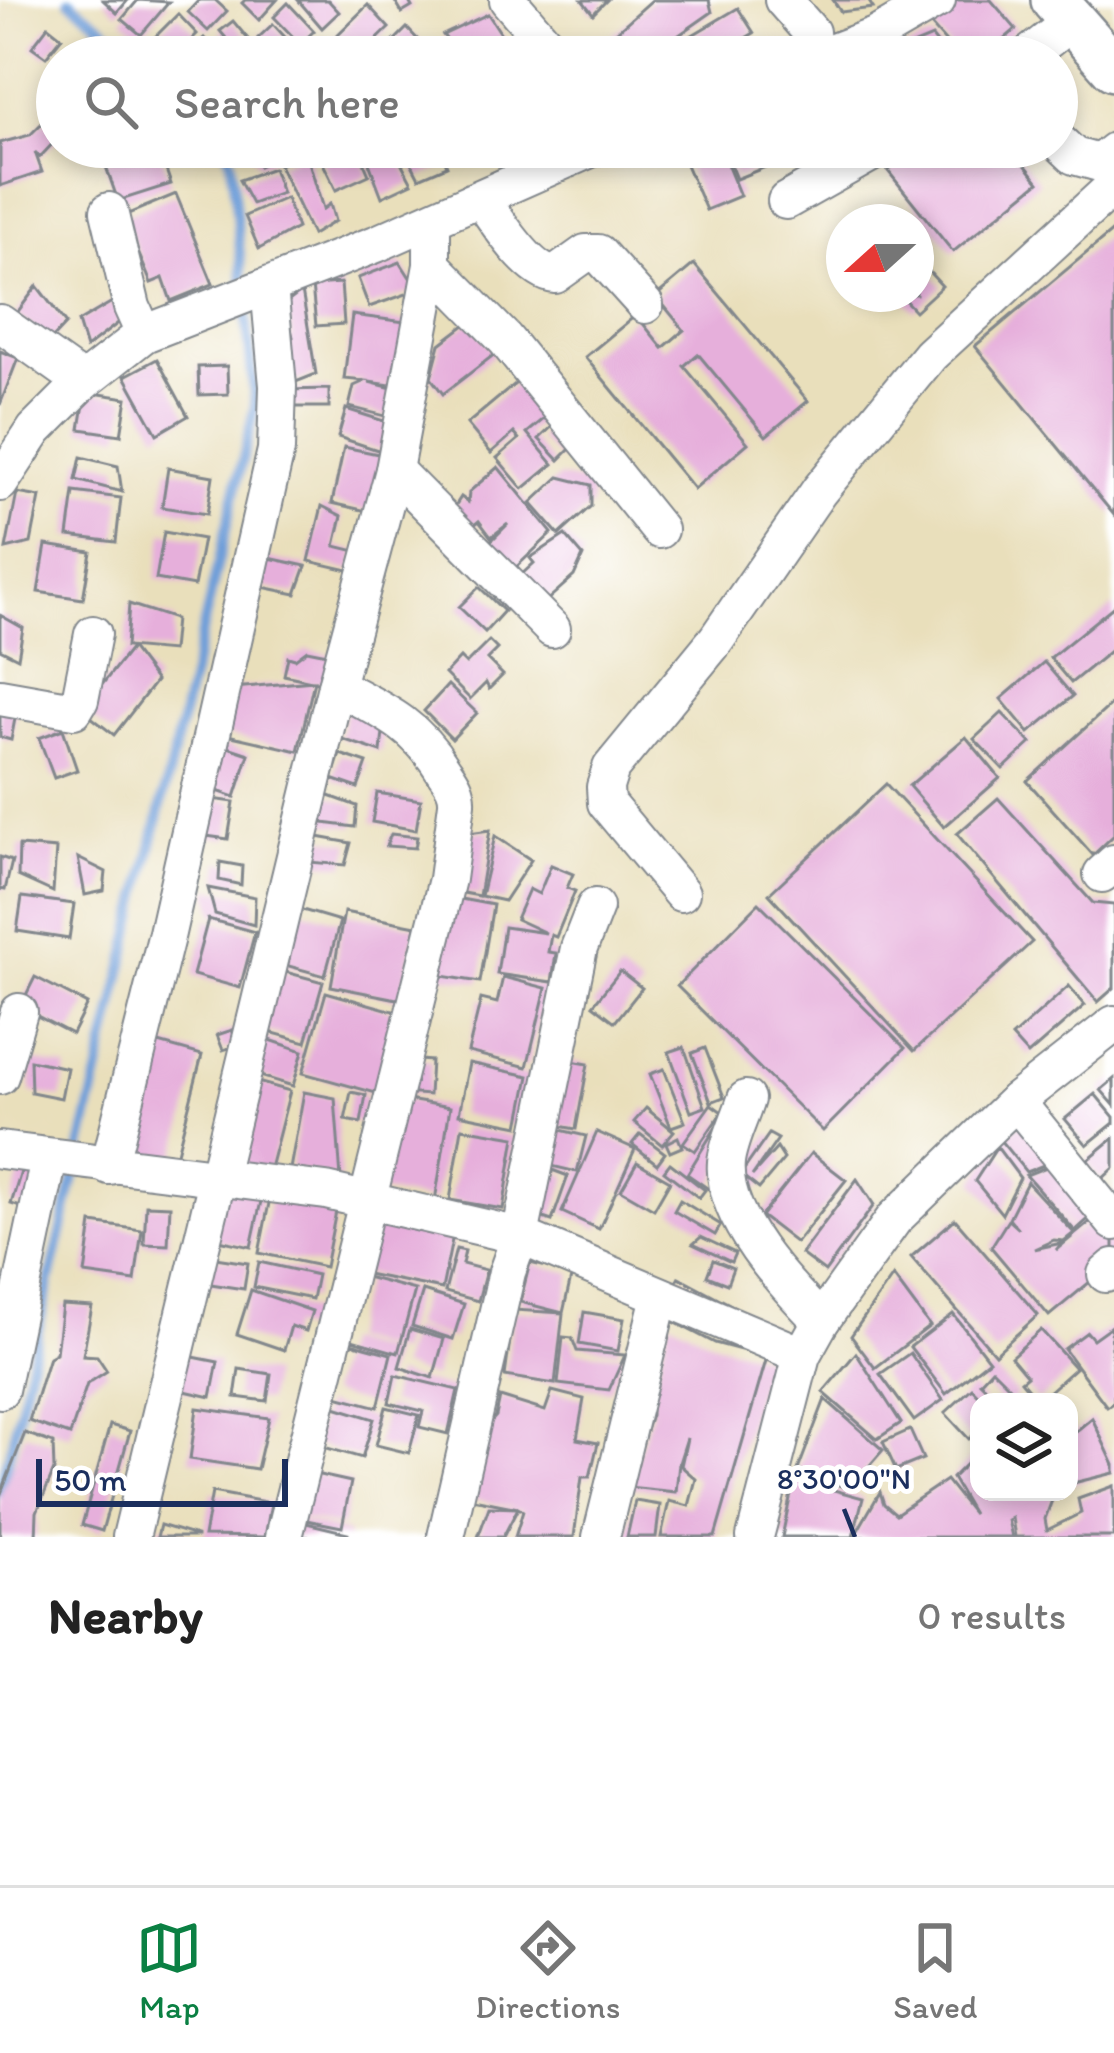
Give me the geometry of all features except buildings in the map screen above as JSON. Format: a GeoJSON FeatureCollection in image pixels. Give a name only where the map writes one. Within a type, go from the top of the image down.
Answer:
{"type":"FeatureCollection","features":[{"type":"Feature","properties":{"kind":"main road"},"geometry":{"type":"LineString","coordinates":[[1063,10],[1111,58]]}},
{"type":"Feature","properties":{"kind":"street"},"geometry":{"type":"LineString","coordinates":[[508,0],[539,36]]}},
{"type":"Feature","properties":{"kind":"street"},"geometry":{"type":"LineString","coordinates":[[783,0],[812,36]]}},
{"type":"Feature","properties":{"kind":"street"},"geometry":{"type":"LineString","coordinates":[[875,36],[937,0]]}},
{"type":"Feature","properties":{"kind":"street"},"geometry":{"type":"LineString","coordinates":[[1043,36],[1063,10]]}},
{"type":"Feature","properties":{"kind":"street"},"geometry":{"type":"LineString","coordinates":[[1078,157],[1099,163],[1114,152]]}},
{"type":"Feature","properties":{"kind":"street"},"geometry":{"type":"LineString","coordinates":[[0,483],[35,430],[83,382],[144,334],[432,220],[549,168]]}},
{"type":"Feature","properties":{"kind":"street"},"geometry":{"type":"LineString","coordinates":[[786,202],[845,168]]}},
{"type":"Feature","properties":{"kind":"street"},"geometry":{"type":"LineString","coordinates":[[681,893],[606,803],[604,787],[611,768],[716,640],[819,491],[930,355],[1114,186]]}},
{"type":"Feature","properties":{"kind":"street"},"geometry":{"type":"LineString","coordinates":[[481,199],[540,271],[555,275],[586,253],[598,253],[645,305]]}},
{"type":"Feature","properties":{"kind":"street"},"geometry":{"type":"LineString","coordinates":[[109,212],[132,307],[144,334]]}},
{"type":"Feature","properties":{"kind":"street"},"geometry":{"type":"LineString","coordinates":[[131,1537],[336,686],[394,470],[432,265],[432,220]]}},
{"type":"Feature","properties":{"kind":"street"},"geometry":{"type":"LineString","coordinates":[[432,265],[505,339],[658,530]]}},
{"type":"Feature","properties":{"kind":"street"},"geometry":{"type":"LineString","coordinates":[[0,1390],[167,933],[276,450],[278,386],[253,292]]}},
{"type":"Feature","properties":{"kind":"street"},"geometry":{"type":"LineString","coordinates":[[0,323],[83,382]]}},
{"type":"Feature","properties":{"kind":"street"},"geometry":{"type":"LineString","coordinates":[[394,470],[553,629]]}},
{"type":"Feature","properties":{"kind":"street"},"geometry":{"type":"LineString","coordinates":[[0,697],[74,710],[93,634]]}},
{"type":"Feature","properties":{"kind":"street"},"geometry":{"type":"LineString","coordinates":[[284,1537],[447,879],[458,793],[426,741],[395,717],[336,686]]}},
{"type":"Feature","properties":{"kind":"street"},"geometry":{"type":"LineString","coordinates":[[446,1537],[507,1272],[520,1236],[579,948],[595,907]]}},
{"type":"Feature","properties":{"kind":"street"},"geometry":{"type":"LineString","coordinates":[[0,1076],[19,1012]]}},
{"type":"Feature","properties":{"kind":"street"},"geometry":{"type":"LineString","coordinates":[[755,1537],[802,1355],[821,1322],[894,1219],[1016,1101],[1114,1024]]}},
{"type":"Feature","properties":{"kind":"street"},"geometry":{"type":"LineString","coordinates":[[746,1099],[726,1163],[732,1206],[784,1283],[821,1322]]}},
{"type":"Feature","properties":{"kind":"street"},"geometry":{"type":"LineString","coordinates":[[1016,1101],[1114,1222]]}},
{"type":"Feature","properties":{"kind":"street"},"geometry":{"type":"LineString","coordinates":[[0,1150],[326,1191],[520,1236],[802,1355]]}},
{"type":"Feature","properties":{"kind":"street"},"geometry":{"type":"LineString","coordinates":[[601,1537],[660,1296]]}},
{"type":"Feature","properties":{"kind":"waterway"},"geometry":{"type":"LineString","coordinates":[[69,0],[114,36]]}},
{"type":"Feature","properties":{"kind":"waterway"},"geometry":{"type":"LineString","coordinates":[[0,1493],[255,406],[232,168]]}}]}
